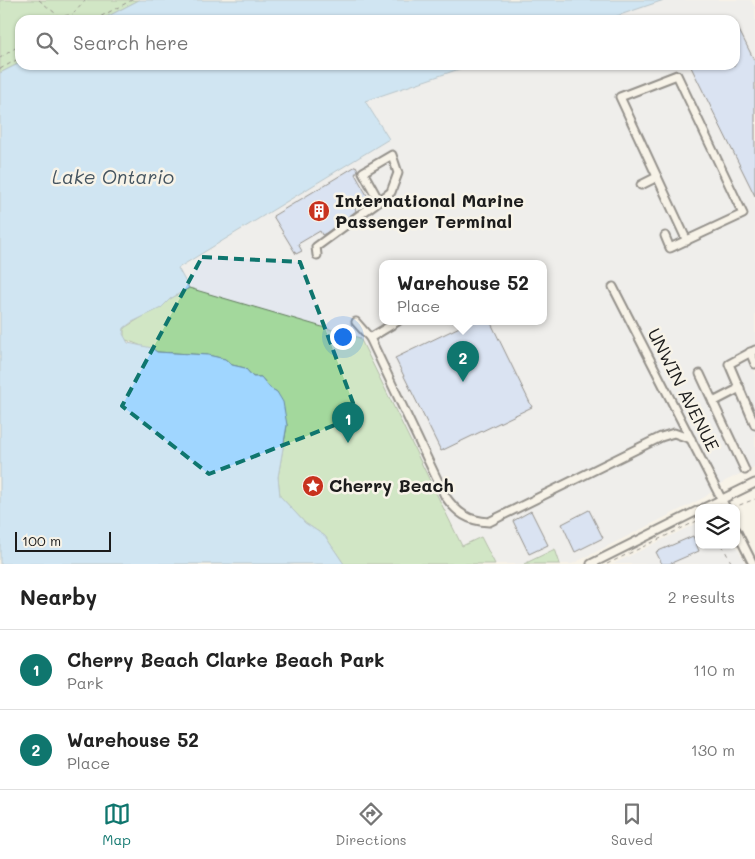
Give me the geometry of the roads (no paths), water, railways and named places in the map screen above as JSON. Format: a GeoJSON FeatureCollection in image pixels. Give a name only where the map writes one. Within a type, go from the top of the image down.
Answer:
{"type":"FeatureCollection","features":[{"type":"Feature","properties":{"kind":"street"},"geometry":{"type":"LineString","coordinates":[[665,236],[670,248],[687,241],[743,214],[677,76],[620,97],[687,241]]}},
{"type":"Feature","properties":{"kind":"street"},"geometry":{"type":"LineString","coordinates":[[317,255],[316,247],[379,202],[391,192],[398,173],[392,155],[363,172],[379,202]]}},
{"type":"Feature","properties":{"kind":"street"},"geometry":{"type":"LineString","coordinates":[[641,185],[657,177]]}},
{"type":"Feature","properties":{"kind":"street","name":"UNWIN AVENUE"},"geometry":{"type":"LineString","coordinates":[[613,287],[724,504]]}},
{"type":"Feature","properties":{"kind":"street"},"geometry":{"type":"LineString","coordinates":[[356,322],[370,338],[445,496],[454,509],[465,518],[489,522],[661,437],[674,433],[691,438]]}},
{"type":"Feature","properties":{"kind":"street"},"geometry":{"type":"LineString","coordinates":[[370,338],[391,325]]}},
{"type":"Feature","properties":{"kind":"street"},"geometry":{"type":"LineString","coordinates":[[755,364],[752,351],[729,364],[755,425]]}},
{"type":"Feature","properties":{"kind":"street"},"geometry":{"type":"LineString","coordinates":[[700,374],[745,470]]}},
{"type":"Feature","properties":{"kind":"street"},"geometry":{"type":"LineString","coordinates":[[713,402],[740,388]]}},
{"type":"Feature","properties":{"kind":"street"},"geometry":{"type":"LineString","coordinates":[[711,504],[755,483]]}},
{"type":"Feature","properties":{"kind":"street"},"geometry":{"type":"LineString","coordinates":[[591,564],[695,512]]}},
{"type":"Feature","properties":{"kind":"street"},"geometry":{"type":"LineString","coordinates":[[740,538],[753,564]]}},
{"type":"Feature","properties":{"kind":"water"},"geometry":{"type":"Polygon","coordinates":[[[139,0],[664,0],[620,15],[110,15],[139,0]]]}},
{"type":"Feature","properties":{"kind":"water","name":"Lake Ontario"},"geometry":{"type":"Polygon","coordinates":[[[15,66],[15,70],[456,70],[365,101],[389,139],[178,268],[189,288],[170,299],[161,308],[124,328],[123,334],[128,343],[152,348],[157,352],[208,355],[225,359],[232,365],[245,368],[253,377],[261,377],[270,388],[277,392],[283,402],[287,425],[278,477],[280,496],[305,523],[325,536],[344,564],[0,564],[0,73],[15,66]]]}},
{"type":"Feature","properties":{"kind":"place","name":"International Marine Passenger Terminal"},"geometry":{"type":"Point","coordinates":[319,211]}},
{"type":"Feature","properties":{"kind":"place","name":"Warehouse 52"},"geometry":{"type":"Point","coordinates":[463,382]}},
{"type":"Feature","properties":{"kind":"place","name":"Cherry Beach Clarke Beach Park"},"geometry":{"type":"Point","coordinates":[348,443]}},
{"type":"Feature","properties":{"kind":"place","name":"Cherry Beach"},"geometry":{"type":"Point","coordinates":[313,486]}}]}
